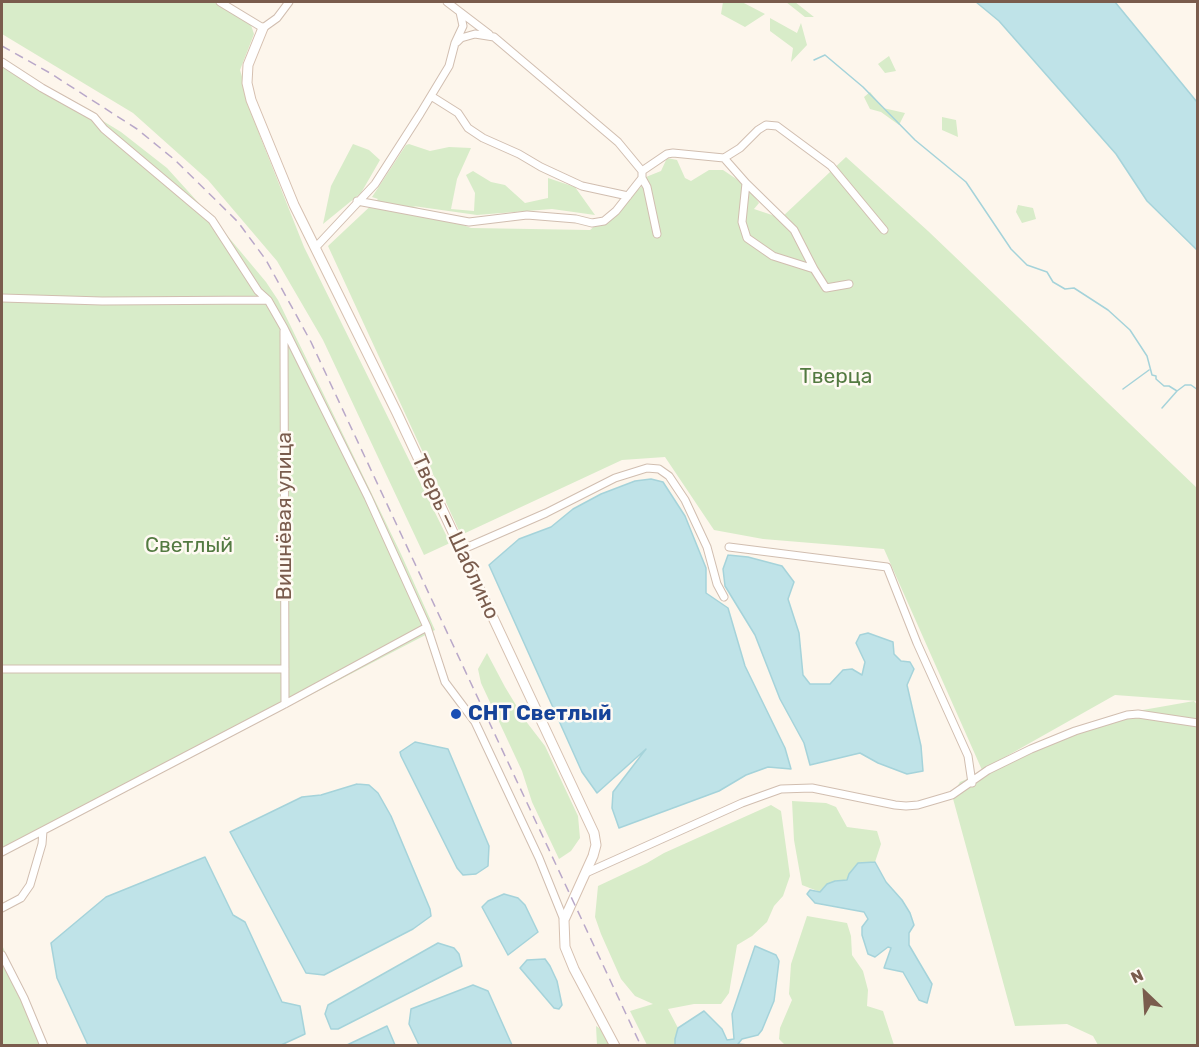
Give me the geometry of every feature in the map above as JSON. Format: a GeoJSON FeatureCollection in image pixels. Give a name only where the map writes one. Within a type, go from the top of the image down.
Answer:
{"type":"FeatureCollection","features":[{"type":"Feature","properties":{"kind":"street"},"geometry":{"type":"LineString","coordinates":[[220,2],[263,28],[277,18],[289,2]]}},
{"type":"Feature","properties":{"kind":"street"},"geometry":{"type":"LineString","coordinates":[[447,2],[494,37],[618,142],[642,174],[657,234]]}},
{"type":"Feature","properties":{"kind":"street"},"geometry":{"type":"LineString","coordinates":[[316,247],[375,184],[431,96],[449,66],[463,26],[460,12]]}},
{"type":"Feature","properties":{"kind":"street","name":"Тверь — Шаблино"},"geometry":{"type":"LineString","coordinates":[[263,28],[248,64],[248,92],[294,205],[391,400],[595,837],[596,845],[586,873],[564,920]]}},
{"type":"Feature","properties":{"kind":"street"},"geometry":{"type":"LineString","coordinates":[[455,44],[461,38],[475,34],[494,37]]}},
{"type":"Feature","properties":{"kind":"street"},"geometry":{"type":"LineString","coordinates":[[2,62],[94,117],[104,129],[212,220],[258,291],[268,300],[368,497],[427,627],[445,682],[476,722],[539,858],[564,920],[568,955],[615,1046]]}},
{"type":"Feature","properties":{"kind":"street"},"geometry":{"type":"LineString","coordinates":[[431,96],[458,113],[468,128],[483,138],[519,154],[541,168],[582,186],[628,196]]}},
{"type":"Feature","properties":{"kind":"street"},"geometry":{"type":"LineString","coordinates":[[357,201],[469,222],[527,215],[576,219],[592,223],[607,219],[628,196],[642,174],[667,154],[724,158],[740,148],[758,129],[766,125],[777,126],[831,166],[884,230]]}},
{"type":"Feature","properties":{"kind":"street"},"geometry":{"type":"LineString","coordinates":[[724,158],[794,230],[826,288],[849,284]]}},
{"type":"Feature","properties":{"kind":"street"},"geometry":{"type":"LineString","coordinates":[[746,183],[742,222],[747,238],[773,256],[814,269]]}},
{"type":"Feature","properties":{"kind":"street"},"geometry":{"type":"LineString","coordinates":[[2,298],[102,301],[268,300]]}},
{"type":"Feature","properties":{"kind":"street","name":"Вишнёвая улица"},"geometry":{"type":"LineString","coordinates":[[284,328],[285,704]]}},
{"type":"Feature","properties":{"kind":"street"},"geometry":{"type":"LineString","coordinates":[[461,550],[546,513],[615,478],[647,468],[659,469],[669,476],[685,500],[707,547],[717,584],[724,597]]}},
{"type":"Feature","properties":{"kind":"street"},"geometry":{"type":"LineString","coordinates":[[729,547],[887,567],[917,643],[968,756],[972,783]]}},
{"type":"Feature","properties":{"kind":"street"},"geometry":{"type":"LineString","coordinates":[[2,852],[427,627]]}},
{"type":"Feature","properties":{"kind":"street"},"geometry":{"type":"LineString","coordinates":[[2,669],[285,669]]}},
{"type":"Feature","properties":{"kind":"street"},"geometry":{"type":"LineString","coordinates":[[586,873],[742,803],[781,789],[812,788],[906,806],[918,805],[952,795],[988,770],[1031,749],[1075,731],[1127,715],[1138,714],[1197,723]]}},
{"type":"Feature","properties":{"kind":"street"},"geometry":{"type":"LineString","coordinates":[[2,908],[21,898],[30,885],[42,844],[43,831]]}},
{"type":"Feature","properties":{"kind":"street"},"geometry":{"type":"LineString","coordinates":[[2,955],[24,998],[44,1046]]}},
{"type":"Feature","properties":{"kind":"green space"},"geometry":{"type":"Polygon","coordinates":[[[2,2],[218,2],[250,22],[254,34],[240,70],[260,136],[304,247],[450,543],[424,555],[323,340],[277,261],[208,180],[133,113],[2,34],[2,2]]]}},
{"type":"Feature","properties":{"kind":"green space"},"geometry":{"type":"Polygon","coordinates":[[[723,2],[742,2],[765,14],[745,27],[721,14],[723,2]]]}},
{"type":"Feature","properties":{"kind":"green space"},"geometry":{"type":"Polygon","coordinates":[[[786,2],[795,2],[814,17],[805,17],[786,2]]]}},
{"type":"Feature","properties":{"kind":"green space"},"geometry":{"type":"Polygon","coordinates":[[[770,18],[797,33],[801,23],[807,45],[791,62],[793,48],[770,31],[770,18]]]}},
{"type":"Feature","properties":{"kind":"green space"},"geometry":{"type":"Polygon","coordinates":[[[889,56],[896,71],[885,73],[878,64],[889,56]]]}},
{"type":"Feature","properties":{"kind":"green space","name":"Светлый"},"geometry":{"type":"Polygon","coordinates":[[[2,59],[121,132],[167,168],[266,282],[278,300],[401,554],[435,630],[2,856],[2,59]]]}},
{"type":"Feature","properties":{"kind":"green space"},"geometry":{"type":"Polygon","coordinates":[[[870,92],[883,108],[905,113],[899,125],[881,112],[870,109],[864,97],[870,92]]]}},
{"type":"Feature","properties":{"kind":"green space"},"geometry":{"type":"Polygon","coordinates":[[[942,117],[956,120],[958,137],[942,130],[942,117]]]}},
{"type":"Feature","properties":{"kind":"green space"},"geometry":{"type":"Polygon","coordinates":[[[353,144],[369,150],[380,160],[361,193],[323,224],[331,186],[353,144]]]}},
{"type":"Feature","properties":{"kind":"green space","name":"Тверца"},"geometry":{"type":"Polygon","coordinates":[[[406,145],[430,151],[449,147],[471,148],[457,179],[451,209],[474,211],[475,193],[466,175],[473,171],[491,182],[505,185],[525,203],[548,198],[548,178],[575,187],[595,215],[552,209],[477,215],[413,206],[471,228],[590,230],[648,181],[646,177],[661,171],[667,158],[677,160],[685,178],[691,181],[709,170],[723,170],[747,186],[759,203],[754,209],[781,218],[846,157],[928,231],[1197,488],[1197,701],[1115,695],[982,770],[884,549],[763,539],[714,530],[665,457],[622,460],[461,535],[328,246],[378,199],[372,197],[406,145]]]}},
{"type":"Feature","properties":{"kind":"green space"},"geometry":{"type":"Polygon","coordinates":[[[1018,205],[1033,208],[1036,219],[1022,223],[1016,212],[1018,205]]]}},
{"type":"Feature","properties":{"kind":"green space"},"geometry":{"type":"Polygon","coordinates":[[[487,653],[525,720],[545,746],[578,816],[580,838],[571,851],[559,859],[532,802],[522,771],[481,683],[478,669],[487,653]]]}},
{"type":"Feature","properties":{"kind":"green space"},"geometry":{"type":"Polygon","coordinates":[[[1194,701],[1198,706],[1197,1045],[1098,1045],[1093,1036],[1067,1024],[1015,1026],[952,795],[960,782],[1120,714],[1194,701]]]}},
{"type":"Feature","properties":{"kind":"green space"},"geometry":{"type":"Polygon","coordinates":[[[792,801],[826,803],[836,807],[847,827],[877,831],[881,844],[875,862],[858,863],[847,880],[827,884],[820,892],[802,885],[794,840],[792,801]]]}},
{"type":"Feature","properties":{"kind":"green space"},"geometry":{"type":"Polygon","coordinates":[[[771,805],[781,811],[790,876],[783,896],[774,906],[767,922],[752,936],[737,945],[729,993],[721,1004],[694,1004],[668,1009],[678,1028],[675,1045],[647,1045],[630,1011],[653,1004],[635,996],[621,979],[595,917],[598,886],[664,853],[771,805]]]}},
{"type":"Feature","properties":{"kind":"green space"},"geometry":{"type":"Polygon","coordinates":[[[807,916],[847,923],[851,936],[852,955],[863,971],[868,990],[867,1006],[883,1011],[894,1045],[785,1045],[779,1039],[780,1028],[792,1000],[789,994],[791,964],[807,916]]]}},
{"type":"Feature","properties":{"kind":"green space"},"geometry":{"type":"Polygon","coordinates":[[[2,945],[48,1045],[2,1045],[2,945]]]}},
{"type":"Feature","properties":{"kind":"green space"},"geometry":{"type":"Polygon","coordinates":[[[596,1026],[602,1030],[609,1045],[597,1045],[596,1026]]]}},
{"type":"Feature","properties":{"kind":"water"},"geometry":{"type":"Polygon","coordinates":[[[976,2],[1115,2],[1197,102],[1197,250],[1147,201],[1116,154],[999,21],[976,2]]]}},
{"type":"Feature","properties":{"kind":"water"},"geometry":{"type":"Polygon","coordinates":[[[651,479],[663,482],[685,516],[706,568],[706,593],[728,608],[745,666],[785,748],[791,769],[768,767],[746,775],[719,791],[619,828],[612,808],[613,792],[646,749],[597,793],[582,772],[489,565],[519,539],[551,527],[573,509],[601,494],[635,481],[651,479]]]}},
{"type":"Feature","properties":{"kind":"water"},"geometry":{"type":"Polygon","coordinates":[[[728,555],[748,557],[782,566],[794,582],[788,599],[799,633],[803,675],[810,684],[830,684],[843,670],[852,669],[862,675],[865,662],[856,643],[860,635],[868,633],[893,642],[894,654],[901,661],[910,662],[914,669],[907,685],[921,746],[923,771],[907,774],[860,753],[810,765],[804,743],[780,699],[755,635],[725,586],[723,569],[728,555]]]}},
{"type":"Feature","properties":{"kind":"water"},"geometry":{"type":"Polygon","coordinates":[[[415,742],[448,749],[489,846],[488,866],[476,874],[463,875],[457,868],[401,756],[400,752],[415,742]]]}},
{"type":"Feature","properties":{"kind":"water"},"geometry":{"type":"Polygon","coordinates":[[[357,784],[369,785],[378,793],[391,816],[431,916],[413,929],[324,975],[306,973],[230,832],[302,797],[321,795],[357,784]]]}},
{"type":"Feature","properties":{"kind":"water"},"geometry":{"type":"Polygon","coordinates":[[[205,857],[233,915],[245,922],[282,1002],[300,1006],[305,1034],[279,1046],[88,1045],[57,978],[51,943],[106,897],[205,857]]]}},
{"type":"Feature","properties":{"kind":"water"},"geometry":{"type":"Polygon","coordinates":[[[875,862],[886,882],[910,913],[914,925],[909,933],[909,945],[932,984],[927,1003],[919,1000],[903,972],[884,968],[891,948],[888,947],[875,957],[868,954],[862,935],[862,927],[868,919],[864,912],[815,903],[807,894],[810,890],[820,892],[827,884],[835,881],[847,880],[858,863],[875,862]]]}},
{"type":"Feature","properties":{"kind":"water"},"geometry":{"type":"Polygon","coordinates":[[[504,894],[518,898],[525,905],[538,932],[508,955],[482,907],[488,901],[504,894]]]}},
{"type":"Feature","properties":{"kind":"water"},"geometry":{"type":"Polygon","coordinates":[[[438,943],[454,948],[459,954],[462,966],[338,1029],[331,1029],[325,1014],[328,1005],[438,943]]]}},
{"type":"Feature","properties":{"kind":"water"},"geometry":{"type":"Polygon","coordinates":[[[755,946],[776,955],[779,961],[774,1001],[758,1035],[742,1039],[738,1044],[748,1045],[675,1045],[678,1028],[704,1011],[722,1029],[727,1040],[734,1039],[732,1014],[755,946]]]}},
{"type":"Feature","properties":{"kind":"water"},"geometry":{"type":"Polygon","coordinates":[[[545,959],[557,981],[562,1005],[559,1009],[554,1008],[520,968],[527,960],[545,959]]]}},
{"type":"Feature","properties":{"kind":"water"},"geometry":{"type":"Polygon","coordinates":[[[473,985],[488,991],[512,1045],[419,1045],[409,1024],[411,1009],[473,985]]]}},
{"type":"Feature","properties":{"kind":"water"},"geometry":{"type":"Polygon","coordinates":[[[387,1026],[395,1045],[347,1045],[387,1026]]]}},
{"type":"Feature","properties":{"kind":"waterway"},"geometry":{"type":"LineString","coordinates":[[814,60],[825,55],[863,87],[915,140],[966,182],[1011,249],[1027,265],[1047,272],[1053,282],[1065,289],[1074,288],[1108,310],[1130,330],[1147,356],[1152,375],[1156,376],[1156,379],[1164,386],[1177,391]]}},
{"type":"Feature","properties":{"kind":"waterway"},"geometry":{"type":"LineString","coordinates":[[1123,389],[1149,370]]}},
{"type":"Feature","properties":{"kind":"waterway"},"geometry":{"type":"LineString","coordinates":[[1162,408],[1185,385],[1191,385],[1198,390]]}},
{"type":"Feature","properties":{"kind":"railway"},"geometry":{"type":"LineString","coordinates":[[2,46],[50,73],[137,129],[175,160],[238,222],[266,260],[311,342],[641,1046]]}},
{"type":"Feature","properties":{"kind":"place","name":"СНТ Светлый"},"geometry":{"type":"Point","coordinates":[456,714]}}]}
